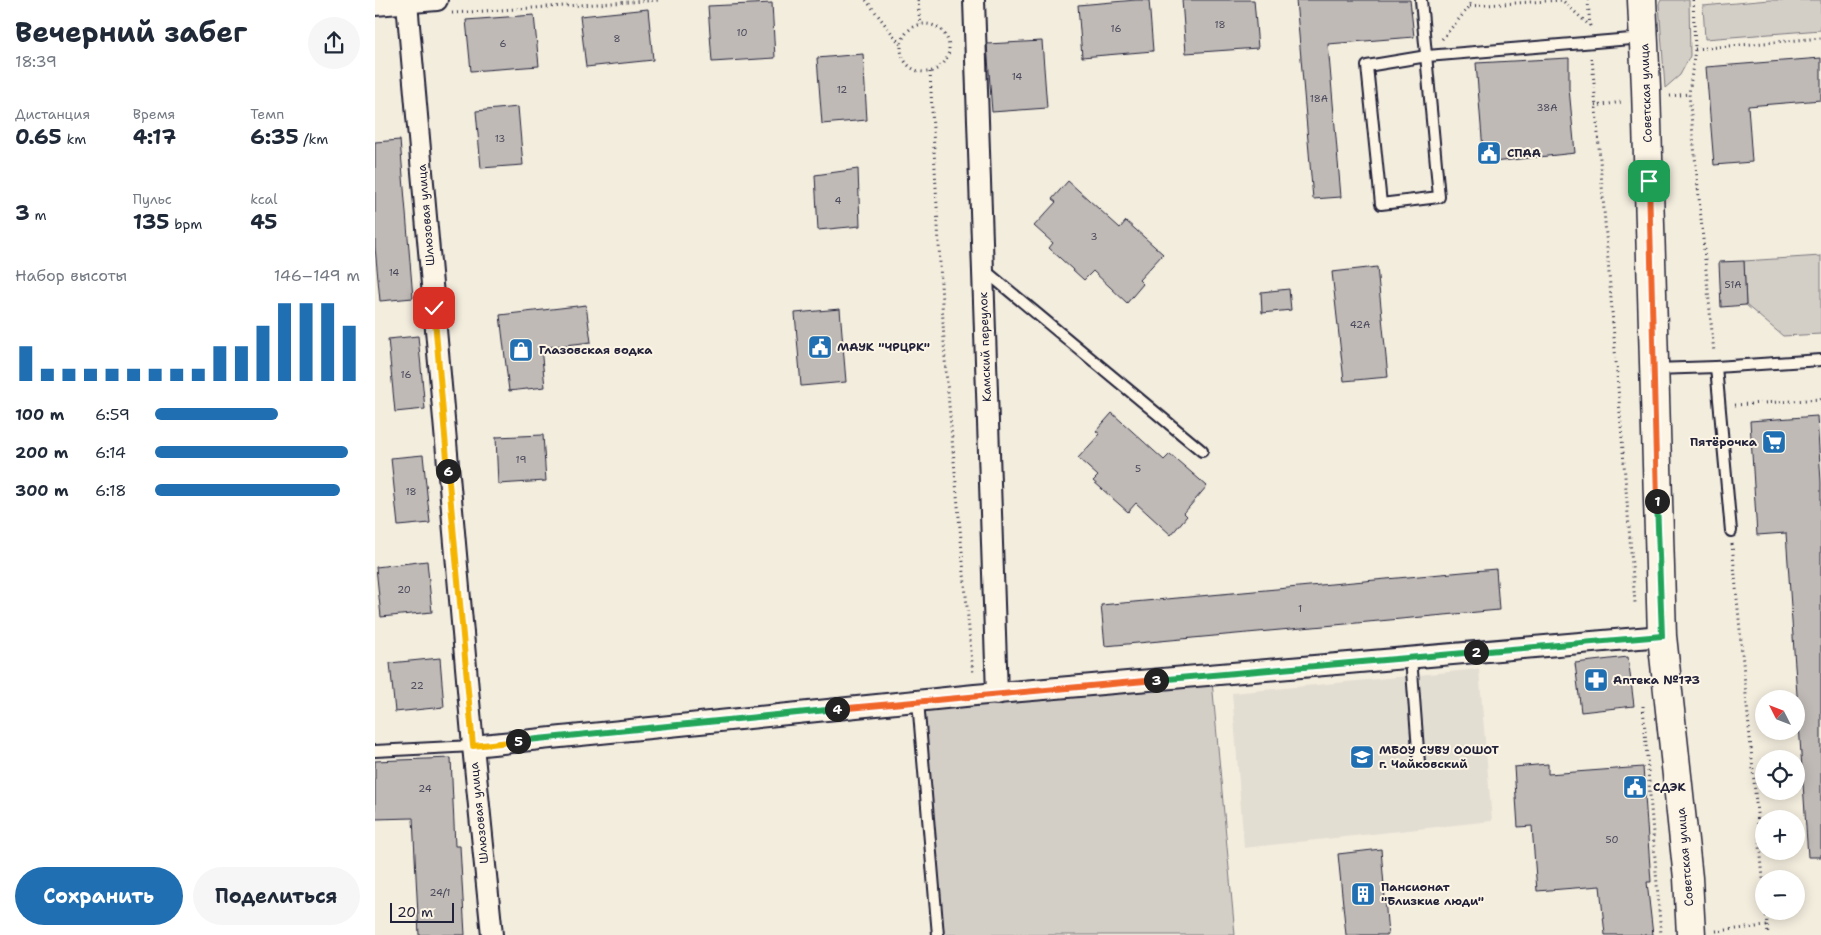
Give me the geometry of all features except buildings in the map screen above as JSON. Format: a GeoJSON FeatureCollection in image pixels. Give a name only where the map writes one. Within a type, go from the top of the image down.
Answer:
{"type":"FeatureCollection","features":[{"type":"Feature","properties":{"kind":"main road","name":"Советская улица"},"geometry":{"type":"LineString","coordinates":[[1642,0],[1653,369],[1649,637],[1688,878],[1691,934]]}},
{"type":"Feature","properties":{"kind":"street","name":"Камский переулок"},"geometry":{"type":"LineString","coordinates":[[974,0],[997,694]]}},
{"type":"Feature","properties":{"kind":"street"},"geometry":{"type":"LineString","coordinates":[[375,5],[407,3],[442,6]]}},
{"type":"Feature","properties":{"kind":"street","name":"Шлюзовая улица"},"geometry":{"type":"LineString","coordinates":[[407,3],[473,746],[492,935]]}},
{"type":"Feature","properties":{"kind":"street"},"geometry":{"type":"LineString","coordinates":[[473,746],[918,701],[1649,637]]}},
{"type":"Feature","properties":{"kind":"lane"},"geometry":{"type":"LineString","coordinates":[[1421,0],[1427,56],[1439,197],[1381,204],[1367,66],[1427,56],[1644,38]]}},
{"type":"Feature","properties":{"kind":"lane"},"geometry":{"type":"LineString","coordinates":[[983,268],[1202,450]]}},
{"type":"Feature","properties":{"kind":"lane"},"geometry":{"type":"LineString","coordinates":[[1653,369],[1821,360]]}},
{"type":"Feature","properties":{"kind":"lane"},"geometry":{"type":"LineString","coordinates":[[1716,367],[1731,531]]}},
{"type":"Feature","properties":{"kind":"lane"},"geometry":{"type":"LineString","coordinates":[[1411,658],[1419,762]]}},
{"type":"Feature","properties":{"kind":"lane"},"geometry":{"type":"LineString","coordinates":[[918,701],[938,935]]}},
{"type":"Feature","properties":{"kind":"lane"},"geometry":{"type":"LineString","coordinates":[[375,751],[473,746]]}},
{"type":"Feature","properties":{"kind":"path"},"geometry":{"type":"LineString","coordinates":[[442,6],[661,0]]}},
{"type":"Feature","properties":{"kind":"path"},"geometry":{"type":"LineString","coordinates":[[866,0],[901,46]]}},
{"type":"Feature","properties":{"kind":"path"},"geometry":{"type":"LineString","coordinates":[[918,0],[920,25]]}},
{"type":"Feature","properties":{"kind":"path"},"geometry":{"type":"LineString","coordinates":[[1427,56],[1470,6],[1470,0]]}},
{"type":"Feature","properties":{"kind":"path"},"geometry":{"type":"LineString","coordinates":[[1470,6],[1562,0],[1590,26]]}},
{"type":"Feature","properties":{"kind":"path"},"geometry":{"type":"LineString","coordinates":[[1588,0],[1649,637]]}},
{"type":"Feature","properties":{"kind":"path"},"geometry":{"type":"LineString","coordinates":[[1693,0],[1695,49],[1689,94],[1716,367]]}},
{"type":"Feature","properties":{"kind":"path"},"geometry":{"type":"LineString","coordinates":[[920,25],[935,26],[945,36],[948,43],[947,58],[943,65],[930,72],[914,70],[904,61],[901,46],[903,38],[913,27],[920,25]]}},
{"type":"Feature","properties":{"kind":"path"},"geometry":{"type":"LineString","coordinates":[[1695,49],[1821,38]]}},
{"type":"Feature","properties":{"kind":"path"},"geometry":{"type":"LineString","coordinates":[[930,72],[945,360],[975,696]]}},
{"type":"Feature","properties":{"kind":"path"},"geometry":{"type":"LineString","coordinates":[[1719,406],[1821,399]]}},
{"type":"Feature","properties":{"kind":"path"},"geometry":{"type":"LineString","coordinates":[[1731,531],[1762,870]]}},
{"type":"Feature","properties":{"kind":"path"},"geometry":{"type":"LineString","coordinates":[[1642,697],[1661,935]]}},
{"type":"Feature","properties":{"kind":"path"},"geometry":{"type":"LineString","coordinates":[[1767,920],[1768,935]]}},
{"type":"Feature","properties":{"kind":"path"},"geometry":{"type":"LineString","coordinates":[[1691,934],[1767,926]]}},
{"type":"Feature","properties":{"kind":"shaded area"},"geometry":{"type":"Polygon","coordinates":[[[1661,0],[1689,0],[1690,56],[1680,75],[1665,88],[1659,4],[1661,0]]]}},
{"type":"Feature","properties":{"kind":"shaded area"},"geometry":{"type":"Polygon","coordinates":[[[1769,0],[1821,0],[1821,30],[1705,39],[1703,6],[1769,0]]]}},
{"type":"Feature","properties":{"kind":"shaded area"},"geometry":{"type":"Polygon","coordinates":[[[1821,256],[1821,334],[1783,336],[1746,305],[1744,261],[1821,256]]]}},
{"type":"Feature","properties":{"kind":"shaded area","name":"МБОУ СУВУ ООШОТ г. Чайковский"},"geometry":{"type":"Polygon","coordinates":[[[1479,669],[1492,821],[1244,848],[1232,693],[1479,669]]]}},
{"type":"Feature","properties":{"kind":"shaded area"},"geometry":{"type":"Polygon","coordinates":[[[1212,681],[1235,935],[943,935],[923,707],[1212,681]]]}},
{"type":"Feature","properties":{"kind":"place","name":"СПАА"},"geometry":{"type":"Point","coordinates":[1489,153]}},
{"type":"Feature","properties":{"kind":"place","name":"МАУК \"ЧРЦРК\""},"geometry":{"type":"Point","coordinates":[820,347]}},
{"type":"Feature","properties":{"kind":"place","name":"Глазовская водка"},"geometry":{"type":"Point","coordinates":[521,350]}},
{"type":"Feature","properties":{"kind":"place","name":"Пятёрочка"},"geometry":{"type":"Point","coordinates":[1774,442]}},
{"type":"Feature","properties":{"kind":"place","name":"Аптека №173"},"geometry":{"type":"Point","coordinates":[1596,680]}},
{"type":"Feature","properties":{"kind":"place","name":"МБОУ СУВУ ООШОТ г. Чайковский"},"geometry":{"type":"Point","coordinates":[1362,757]}},
{"type":"Feature","properties":{"kind":"place","name":"СДЭК"},"geometry":{"type":"Point","coordinates":[1635,787]}},
{"type":"Feature","properties":{"kind":"place","name":"Пансионат \"Близкие люди\""},"geometry":{"type":"Point","coordinates":[1363,894]}},
{"type":"Feature","properties":{"kind":"route"},"geometry":{"type":"LineString","coordinates":[[434,308],[473,746],[975,696],[1662,636],[1649,181]]}}]}
